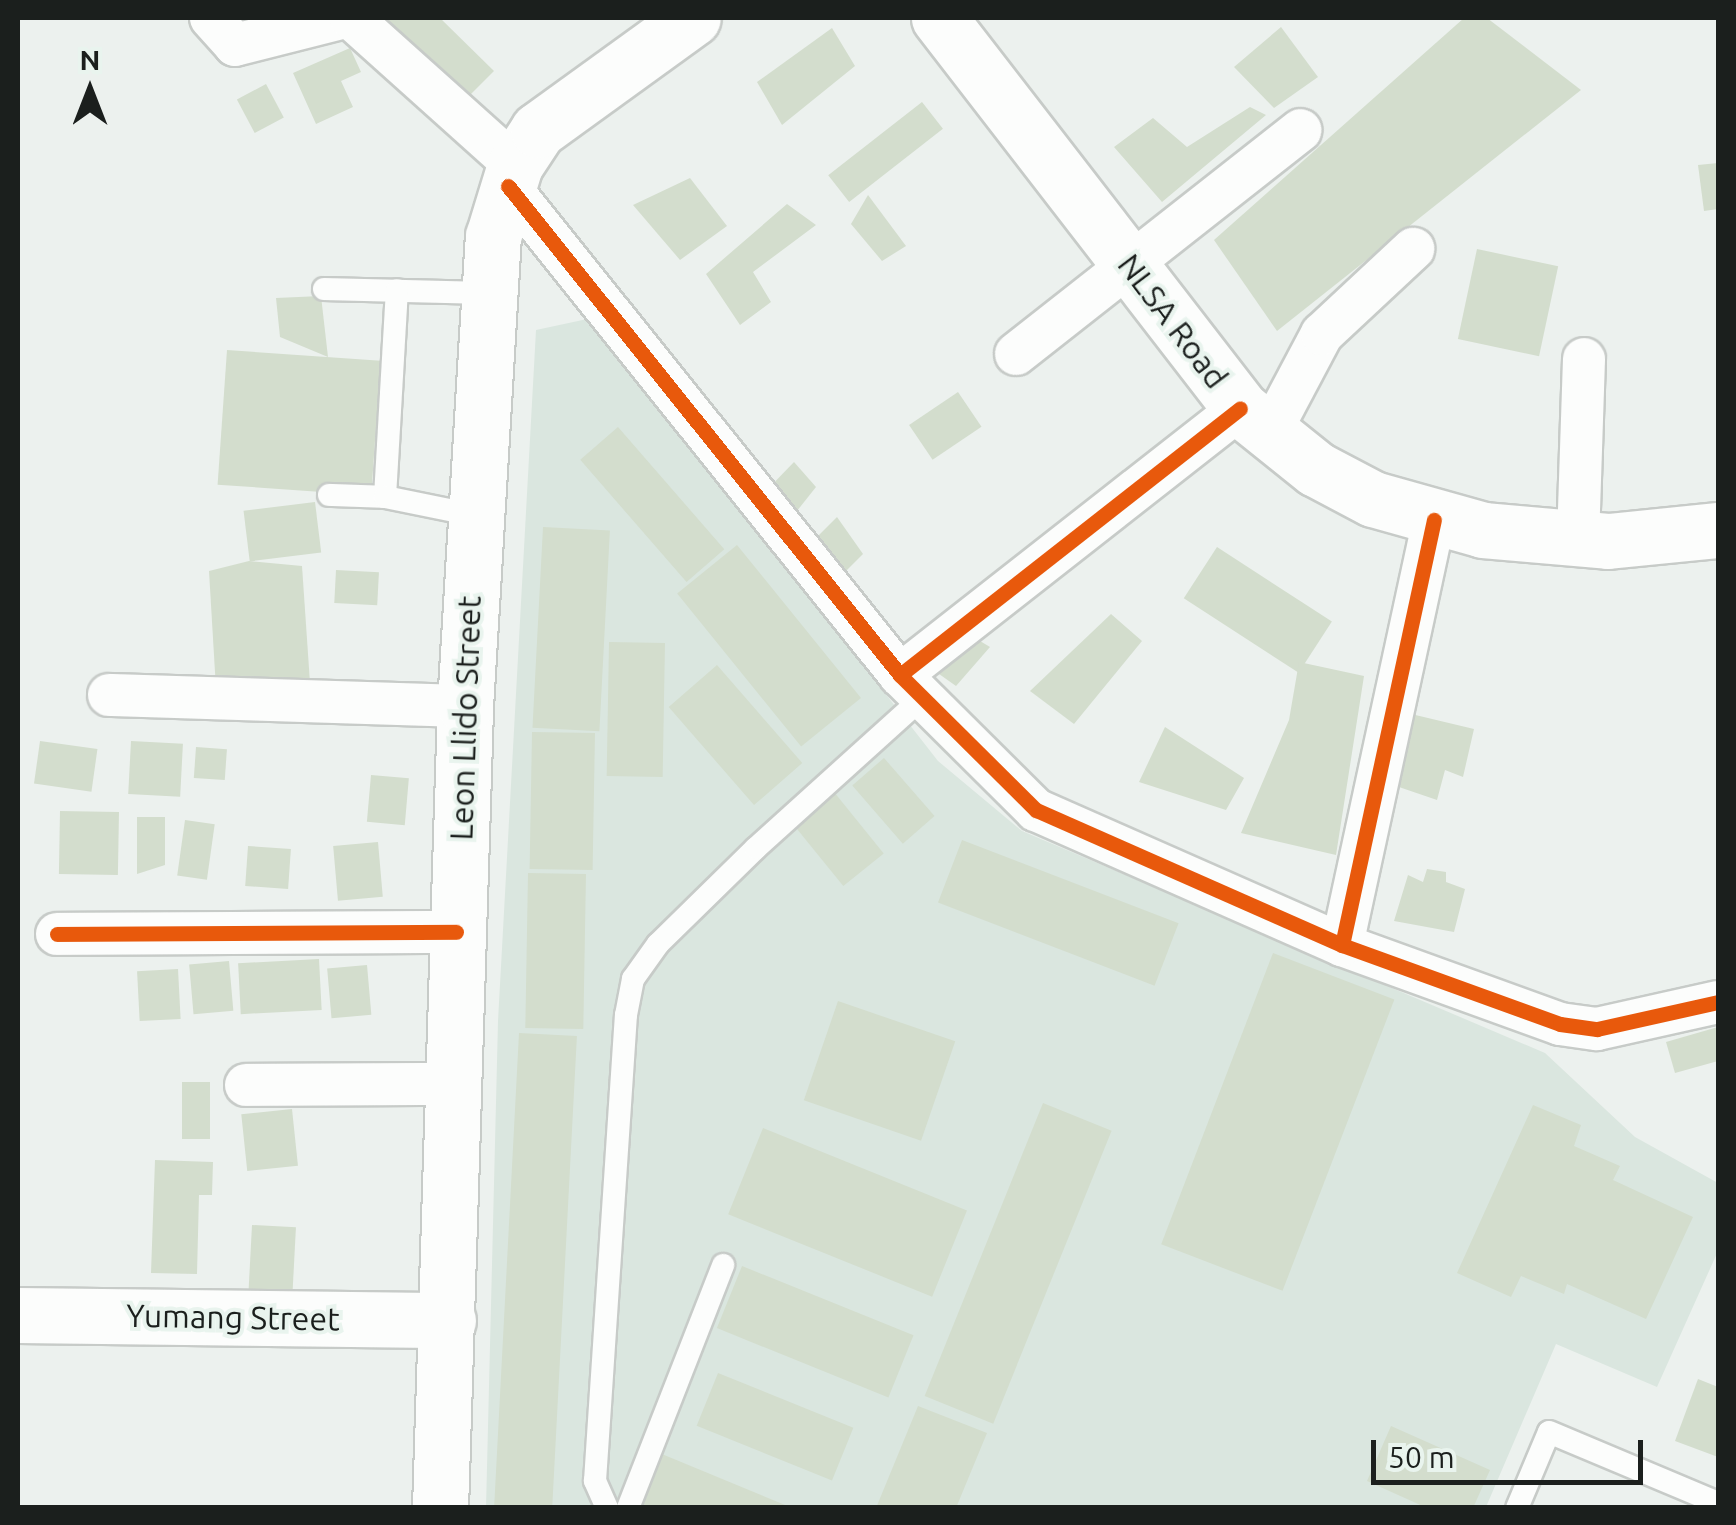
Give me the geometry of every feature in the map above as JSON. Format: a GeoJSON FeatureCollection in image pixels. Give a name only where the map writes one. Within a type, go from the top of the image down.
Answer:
{"type":"FeatureCollection","features":[{"type":"Feature","properties":{"kind":"main road","name":"Leon Llido Street"},"geometry":{"type":"LineString","coordinates":[[440,1508],[464,706],[486,293],[511,176],[538,130],[692,18]]}},
{"type":"Feature","properties":{"kind":"main road","name":"NLSA Road"},"geometry":{"type":"LineString","coordinates":[[939,18],[1254,421],[1330,477],[1434,520],[1578,540],[1718,530]]}},
{"type":"Feature","properties":{"kind":"main road","name":"Yumang Street"},"geometry":{"type":"LineString","coordinates":[[18,1314],[448,1320]]}},
{"type":"Feature","properties":{"kind":"street"},"geometry":{"type":"LineString","coordinates":[[211,18],[235,45],[341,18]]}},
{"type":"Feature","properties":{"kind":"street"},"geometry":{"type":"LineString","coordinates":[[352,18],[511,176],[910,687],[1052,820],[1342,945],[1560,1024],[1596,1029],[1718,1002]]}},
{"type":"Feature","properties":{"kind":"street"},"geometry":{"type":"LineString","coordinates":[[1016,354],[1132,267],[1301,130]]}},
{"type":"Feature","properties":{"kind":"street"},"geometry":{"type":"LineString","coordinates":[[910,687],[1254,421],[1329,326],[1412,249]]}},
{"type":"Feature","properties":{"kind":"street"},"geometry":{"type":"LineString","coordinates":[[1578,540],[1584,359]]}},
{"type":"Feature","properties":{"kind":"street"},"geometry":{"type":"LineString","coordinates":[[1342,945],[1434,520]]}},
{"type":"Feature","properties":{"kind":"street"},"geometry":{"type":"LineString","coordinates":[[110,695],[464,706]]}},
{"type":"Feature","properties":{"kind":"street"},"geometry":{"type":"LineString","coordinates":[[57,934],[456,932]]}},
{"type":"Feature","properties":{"kind":"street"},"geometry":{"type":"LineString","coordinates":[[246,1085],[452,1084]]}},
{"type":"Feature","properties":{"kind":"lane"},"geometry":{"type":"LineString","coordinates":[[324,288],[486,293]]}},
{"type":"Feature","properties":{"kind":"lane"},"geometry":{"type":"LineString","coordinates":[[385,497],[397,290]]}},
{"type":"Feature","properties":{"kind":"lane"},"geometry":{"type":"LineString","coordinates":[[329,495],[385,497],[474,515]]}},
{"type":"Feature","properties":{"kind":"lane"},"geometry":{"type":"LineString","coordinates":[[608,1508],[595,1481],[626,1015],[634,980],[658,944],[910,687]]}},
{"type":"Feature","properties":{"kind":"lane"},"geometry":{"type":"LineString","coordinates":[[628,1508],[723,1265]]}},
{"type":"Feature","properties":{"kind":"lane"},"geometry":{"type":"LineString","coordinates":[[1517,1508],[1549,1432],[1718,1503]]}},
{"type":"Feature","properties":{"kind":"shaded area"},"geometry":{"type":"Polygon","coordinates":[[[592,318],[938,761],[1022,831],[1545,1053],[1635,1137],[1718,1183],[1718,1251],[1657,1387],[1556,1344],[1486,1507],[486,1508],[498,1021],[536,330],[592,318]]]}},
{"type":"Feature","properties":{"kind":"building"},"geometry":{"type":"Polygon","coordinates":[[[370,18],[440,18],[494,71],[460,105],[370,18]]]}},
{"type":"Feature","properties":{"kind":"building"},"geometry":{"type":"Polygon","coordinates":[[[1464,18],[1487,18],[1581,90],[1277,331],[1214,240],[1464,18]]]}},
{"type":"Feature","properties":{"kind":"building"},"geometry":{"type":"Polygon","coordinates":[[[1281,27],[1318,77],[1274,108],[1234,67],[1281,27]]]}},
{"type":"Feature","properties":{"kind":"building"},"geometry":{"type":"Polygon","coordinates":[[[832,28],[855,66],[782,125],[757,82],[832,28]]]}},
{"type":"Feature","properties":{"kind":"building"},"geometry":{"type":"Polygon","coordinates":[[[350,48],[361,72],[341,81],[353,107],[316,124],[293,73],[350,48]]]}},
{"type":"Feature","properties":{"kind":"building"},"geometry":{"type":"Polygon","coordinates":[[[266,84],[284,118],[255,133],[237,99],[266,84]]]}},
{"type":"Feature","properties":{"kind":"building"},"geometry":{"type":"Polygon","coordinates":[[[922,102],[943,129],[849,202],[828,175],[922,102]]]}},
{"type":"Feature","properties":{"kind":"building"},"geometry":{"type":"Polygon","coordinates":[[[1250,107],[1266,115],[1162,202],[1114,147],[1153,118],[1187,147],[1250,107]]]}},
{"type":"Feature","properties":{"kind":"building"},"geometry":{"type":"Polygon","coordinates":[[[1718,163],[1718,209],[1704,211],[1698,165],[1718,163]]]}},
{"type":"Feature","properties":{"kind":"building"},"geometry":{"type":"Polygon","coordinates":[[[690,178],[727,226],[680,260],[633,205],[690,178]]]}},
{"type":"Feature","properties":{"kind":"building"},"geometry":{"type":"Polygon","coordinates":[[[868,195],[906,246],[882,261],[851,224],[868,195]]]}},
{"type":"Feature","properties":{"kind":"building"},"geometry":{"type":"Polygon","coordinates":[[[787,204],[816,225],[753,272],[771,302],[740,325],[706,274],[787,204]]]}},
{"type":"Feature","properties":{"kind":"building"},"geometry":{"type":"Polygon","coordinates":[[[1477,249],[1558,266],[1539,356],[1458,339],[1477,249]]]}},
{"type":"Feature","properties":{"kind":"building"},"geometry":{"type":"Polygon","coordinates":[[[321,296],[328,357],[280,337],[276,298],[321,296]]]}},
{"type":"Feature","properties":{"kind":"building"},"geometry":{"type":"Polygon","coordinates":[[[227,350],[381,361],[371,495],[218,485],[227,350]]]}},
{"type":"Feature","properties":{"kind":"building"},"geometry":{"type":"Polygon","coordinates":[[[958,392],[981,427],[933,460],[909,425],[958,392]]]}},
{"type":"Feature","properties":{"kind":"building"},"geometry":{"type":"Polygon","coordinates":[[[618,427],[724,549],[687,582],[580,460],[618,427]]]}},
{"type":"Feature","properties":{"kind":"building"},"geometry":{"type":"Polygon","coordinates":[[[794,462],[816,487],[789,521],[765,492],[794,462]]]}},
{"type":"Feature","properties":{"kind":"building"},"geometry":{"type":"Polygon","coordinates":[[[315,502],[321,553],[250,561],[244,511],[315,502]]]}},
{"type":"Feature","properties":{"kind":"building"},"geometry":{"type":"Polygon","coordinates":[[[837,517],[863,554],[837,580],[811,543],[837,517]]]}},
{"type":"Feature","properties":{"kind":"building"},"geometry":{"type":"Polygon","coordinates":[[[543,527],[610,531],[599,731],[532,728],[543,527]]]}},
{"type":"Feature","properties":{"kind":"building"},"geometry":{"type":"Polygon","coordinates":[[[737,545],[861,698],[801,747],[677,593],[737,545]]]}},
{"type":"Feature","properties":{"kind":"building"},"geometry":{"type":"Polygon","coordinates":[[[1217,547],[1332,622],[1299,673],[1184,598],[1217,547]]]}},
{"type":"Feature","properties":{"kind":"building"},"geometry":{"type":"Polygon","coordinates":[[[249,561],[302,566],[310,683],[216,689],[209,571],[249,561]]]}},
{"type":"Feature","properties":{"kind":"building"},"geometry":{"type":"Polygon","coordinates":[[[336,570],[379,572],[377,605],[334,603],[336,570]]]}},
{"type":"Feature","properties":{"kind":"building"},"geometry":{"type":"Polygon","coordinates":[[[1111,614],[1142,641],[1074,724],[1030,691],[1111,614]]]}},
{"type":"Feature","properties":{"kind":"building"},"geometry":{"type":"Polygon","coordinates":[[[965,632],[990,647],[956,686],[932,669],[965,632]]]}},
{"type":"Feature","properties":{"kind":"building"},"geometry":{"type":"Polygon","coordinates":[[[609,642],[665,643],[663,777],[607,776],[609,642]]]}},
{"type":"Feature","properties":{"kind":"building"},"geometry":{"type":"Polygon","coordinates":[[[1299,662],[1364,676],[1336,855],[1241,833],[1289,720],[1299,662]]]}},
{"type":"Feature","properties":{"kind":"building"},"geometry":{"type":"Polygon","coordinates":[[[717,665],[802,763],[754,805],[669,707],[717,665]]]}},
{"type":"Feature","properties":{"kind":"building"},"geometry":{"type":"Polygon","coordinates":[[[1407,713],[1474,729],[1463,777],[1445,770],[1437,800],[1396,786],[1407,713]]]}},
{"type":"Feature","properties":{"kind":"building"},"geometry":{"type":"Polygon","coordinates":[[[1165,727],[1244,778],[1226,810],[1139,782],[1165,727]]]}},
{"type":"Feature","properties":{"kind":"building"},"geometry":{"type":"Polygon","coordinates":[[[532,732],[595,733],[593,870],[530,869],[532,732]]]}},
{"type":"Feature","properties":{"kind":"building"},"geometry":{"type":"Polygon","coordinates":[[[40,741],[97,749],[91,792],[34,784],[40,741]]]}},
{"type":"Feature","properties":{"kind":"building"},"geometry":{"type":"Polygon","coordinates":[[[131,741],[183,744],[180,797],[128,794],[131,741]]]}},
{"type":"Feature","properties":{"kind":"building"},"geometry":{"type":"Polygon","coordinates":[[[196,747],[227,749],[225,780],[194,778],[196,747]]]}},
{"type":"Feature","properties":{"kind":"building"},"geometry":{"type":"Polygon","coordinates":[[[884,758],[935,816],[903,844],[852,786],[884,758]]]}},
{"type":"Feature","properties":{"kind":"building"},"geometry":{"type":"Polygon","coordinates":[[[371,775],[409,778],[405,825],[367,822],[371,775]]]}},
{"type":"Feature","properties":{"kind":"building"},"geometry":{"type":"Polygon","coordinates":[[[834,792],[884,853],[843,886],[794,825],[834,792]]]}},
{"type":"Feature","properties":{"kind":"building"},"geometry":{"type":"Polygon","coordinates":[[[60,811],[119,812],[118,875],[59,874],[60,811]]]}},
{"type":"Feature","properties":{"kind":"building"},"geometry":{"type":"Polygon","coordinates":[[[137,817],[165,817],[165,865],[137,874],[137,817]]]}},
{"type":"Feature","properties":{"kind":"building"},"geometry":{"type":"Polygon","coordinates":[[[185,820],[215,824],[207,880],[177,875],[185,820]]]}},
{"type":"Feature","properties":{"kind":"building"},"geometry":{"type":"Polygon","coordinates":[[[962,840],[1179,923],[1155,986],[938,903],[962,840]]]}},
{"type":"Feature","properties":{"kind":"building"},"geometry":{"type":"Polygon","coordinates":[[[378,842],[383,897],[338,901],[333,846],[378,842]]]}},
{"type":"Feature","properties":{"kind":"building"},"geometry":{"type":"Polygon","coordinates":[[[248,846],[291,849],[288,889],[245,886],[248,846]]]}},
{"type":"Feature","properties":{"kind":"building"},"geometry":{"type":"Polygon","coordinates":[[[1427,869],[1446,872],[1446,882],[1465,889],[1454,932],[1394,921],[1408,875],[1423,882],[1427,869]]]}},
{"type":"Feature","properties":{"kind":"building"},"geometry":{"type":"Polygon","coordinates":[[[528,873],[586,874],[583,1029],[525,1028],[528,873]]]}},
{"type":"Feature","properties":{"kind":"building"},"geometry":{"type":"Polygon","coordinates":[[[1273,953],[1394,1000],[1283,1291],[1161,1244],[1273,953]]]}},
{"type":"Feature","properties":{"kind":"building"},"geometry":{"type":"Polygon","coordinates":[[[319,959],[322,1010],[241,1014],[238,963],[319,959]]]}},
{"type":"Feature","properties":{"kind":"building"},"geometry":{"type":"Polygon","coordinates":[[[229,961],[233,1011],[194,1014],[189,964],[229,961]]]}},
{"type":"Feature","properties":{"kind":"building"},"geometry":{"type":"Polygon","coordinates":[[[367,965],[371,1015],[332,1018],[327,968],[367,965]]]}},
{"type":"Feature","properties":{"kind":"building"},"geometry":{"type":"Polygon","coordinates":[[[178,969],[181,1019],[140,1021],[137,971],[178,969]]]}},
{"type":"Feature","properties":{"kind":"building"},"geometry":{"type":"Polygon","coordinates":[[[838,1001],[955,1041],[921,1141],[804,1100],[838,1001]]]}},
{"type":"Feature","properties":{"kind":"building"},"geometry":{"type":"Polygon","coordinates":[[[1718,1027],[1718,1061],[1675,1073],[1666,1042],[1718,1027]]]}},
{"type":"Feature","properties":{"kind":"building"},"geometry":{"type":"Polygon","coordinates":[[[519,1033],[577,1036],[552,1508],[494,1507],[519,1033]]]}},
{"type":"Feature","properties":{"kind":"building"},"geometry":{"type":"Polygon","coordinates":[[[182,1082],[210,1082],[210,1139],[182,1139],[182,1082]]]}},
{"type":"Feature","properties":{"kind":"building"},"geometry":{"type":"Polygon","coordinates":[[[1043,1103],[1112,1131],[993,1424],[925,1396],[1043,1103]]]}},
{"type":"Feature","properties":{"kind":"building"},"geometry":{"type":"Polygon","coordinates":[[[1533,1105],[1581,1125],[1574,1146],[1620,1166],[1613,1180],[1693,1217],[1646,1319],[1567,1284],[1564,1294],[1521,1276],[1511,1297],[1457,1273],[1533,1105]]]}},
{"type":"Feature","properties":{"kind":"building"},"geometry":{"type":"Polygon","coordinates":[[[292,1109],[298,1166],[247,1171],[241,1114],[292,1109]]]}},
{"type":"Feature","properties":{"kind":"building"},"geometry":{"type":"Polygon","coordinates":[[[763,1128],[967,1210],[932,1297],[728,1214],[763,1128]]]}},
{"type":"Feature","properties":{"kind":"building"},"geometry":{"type":"Polygon","coordinates":[[[155,1160],[213,1162],[212,1195],[199,1195],[197,1274],[151,1273],[155,1160]]]}},
{"type":"Feature","properties":{"kind":"building"},"geometry":{"type":"Polygon","coordinates":[[[252,1225],[296,1227],[292,1293],[249,1291],[252,1225]]]}},
{"type":"Feature","properties":{"kind":"building"},"geometry":{"type":"Polygon","coordinates":[[[742,1266],[914,1335],[888,1397],[717,1328],[742,1266]]]}},
{"type":"Feature","properties":{"kind":"building"},"geometry":{"type":"Polygon","coordinates":[[[718,1373],[853,1428],[832,1481],[697,1426],[718,1373]]]}},
{"type":"Feature","properties":{"kind":"building"},"geometry":{"type":"Polygon","coordinates":[[[1698,1379],[1718,1387],[1718,1457],[1675,1441],[1698,1379]]]}},
{"type":"Feature","properties":{"kind":"building"},"geometry":{"type":"Polygon","coordinates":[[[918,1406],[987,1433],[956,1508],[876,1508],[918,1406]]]}},
{"type":"Feature","properties":{"kind":"building"},"geometry":{"type":"Polygon","coordinates":[[[1391,1426],[1490,1470],[1473,1508],[1427,1508],[1367,1481],[1391,1426]]]}},
{"type":"Feature","properties":{"kind":"building"},"geometry":{"type":"Polygon","coordinates":[[[657,1452],[790,1507],[790,1508],[634,1508],[657,1452]]]}},
{"type":"Feature","properties":{"kind":"cycle path"},"geometry":{"type":"LineString","coordinates":[[508,186],[900,675],[1036,810],[1342,945],[1560,1024],[1597,1029],[1718,1002]]}},
{"type":"Feature","properties":{"kind":"cycle path"},"geometry":{"type":"LineString","coordinates":[[900,675],[1240,408]]}},
{"type":"Feature","properties":{"kind":"cycle path"},"geometry":{"type":"LineString","coordinates":[[1342,945],[1434,520]]}},
{"type":"Feature","properties":{"kind":"cycle path"},"geometry":{"type":"LineString","coordinates":[[57,934],[456,932]]}}]}
